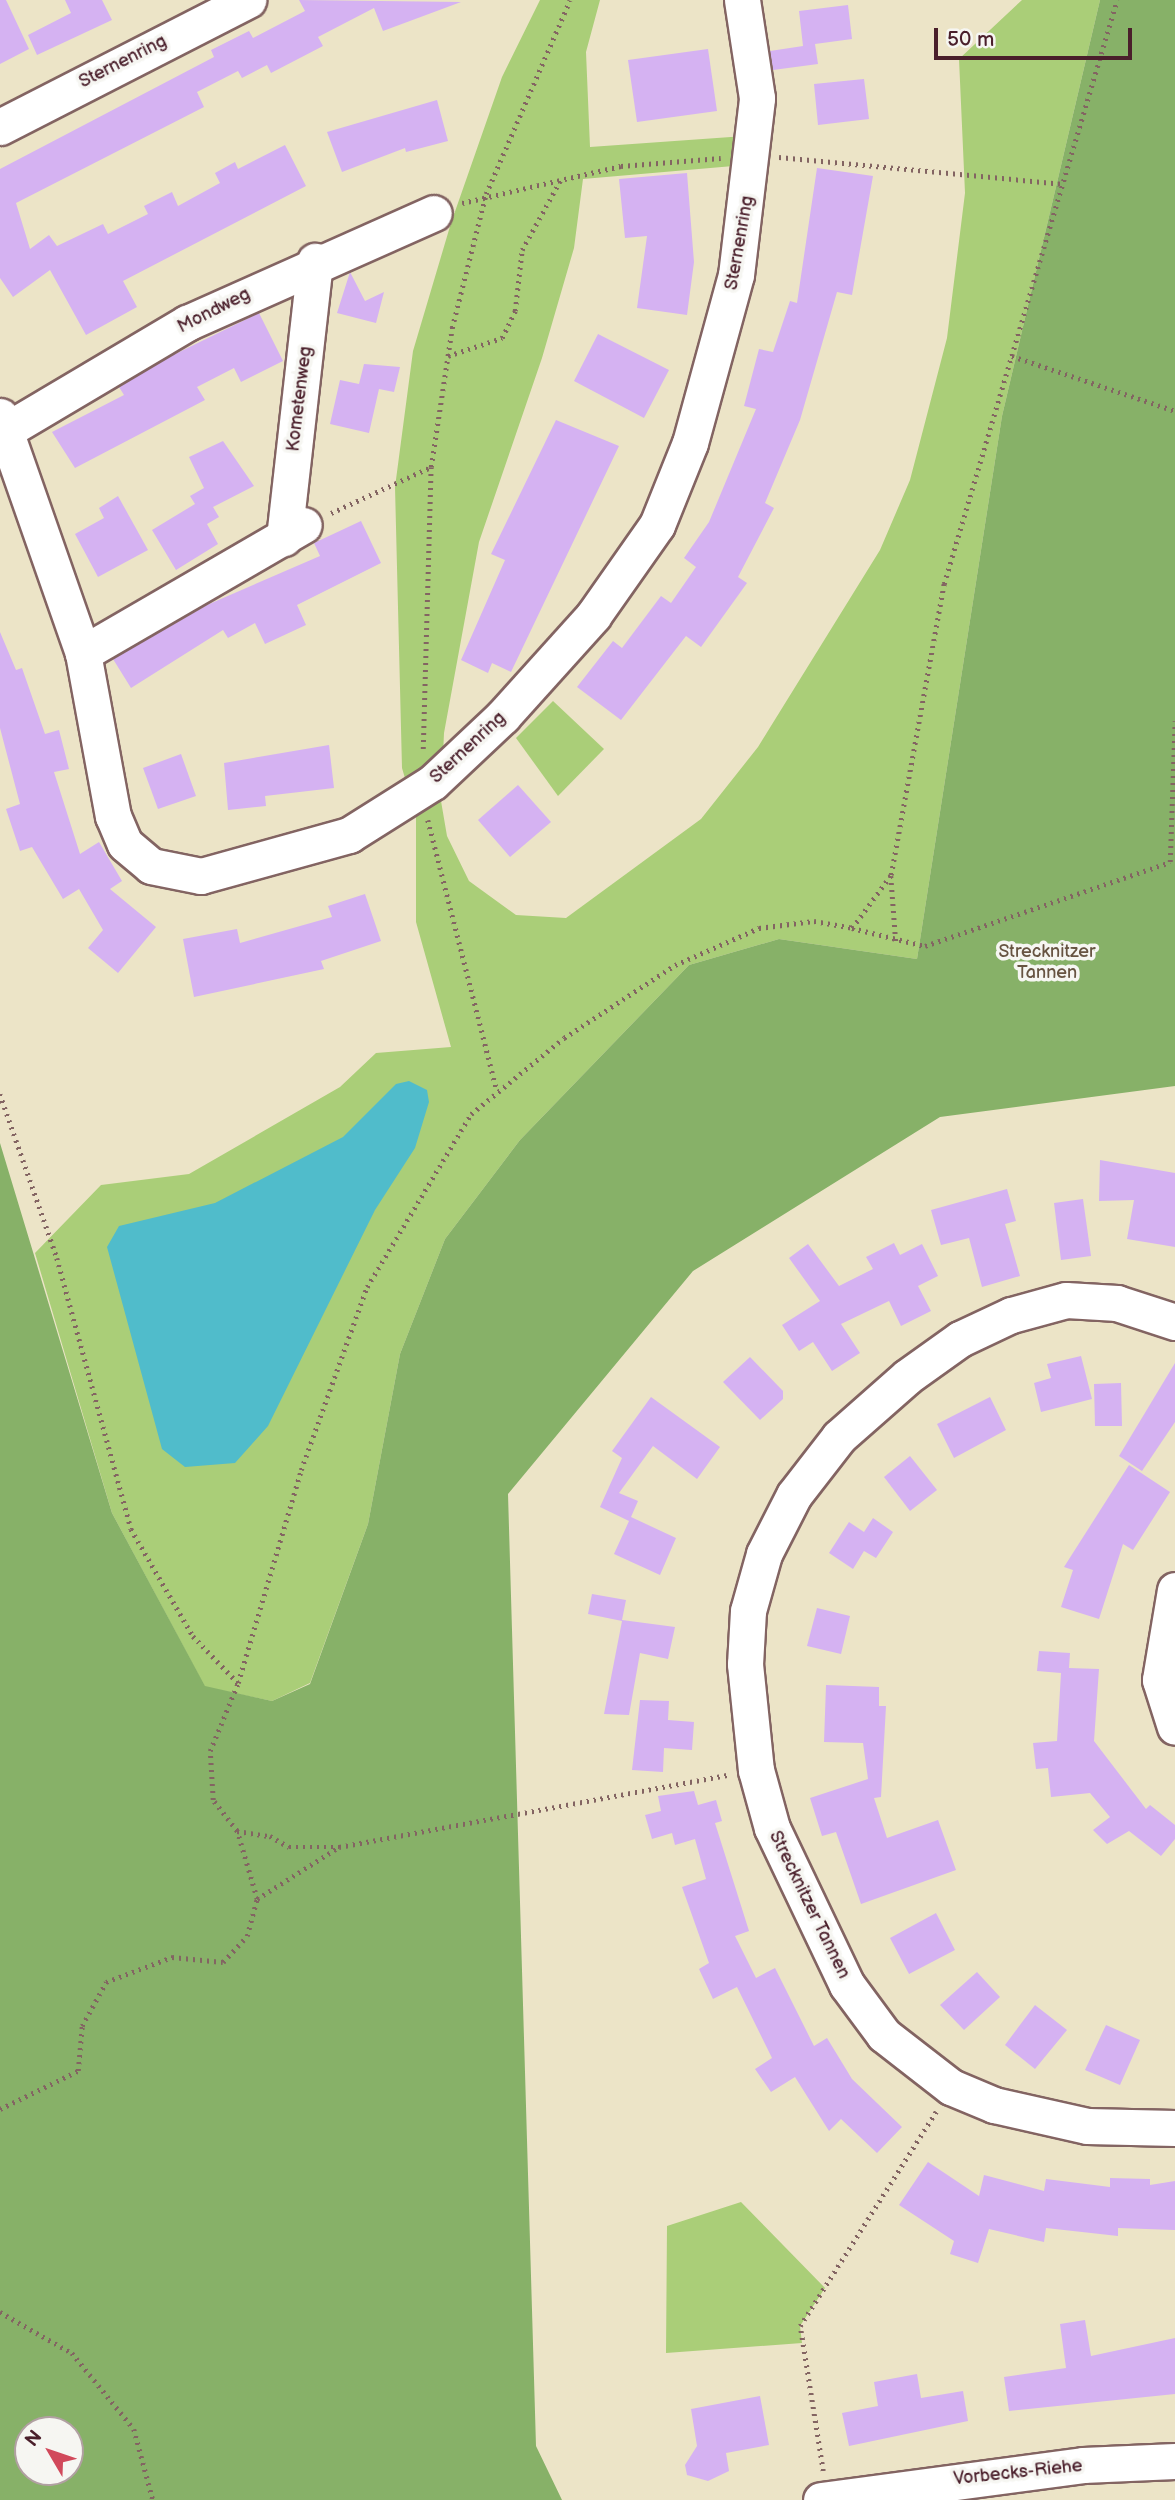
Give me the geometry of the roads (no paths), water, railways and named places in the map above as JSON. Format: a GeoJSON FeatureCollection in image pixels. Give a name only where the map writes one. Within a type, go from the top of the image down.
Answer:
{"type":"FeatureCollection","features":[{"type":"Feature","properties":{"kind":"street","name":"Sternenring"},"geometry":{"type":"LineString","coordinates":[[0,127],[247,0]]}},
{"type":"Feature","properties":{"kind":"street","name":"Sternenring"},"geometry":{"type":"LineString","coordinates":[[2,424],[83,653],[113,816],[125,844],[150,866],[201,876],[273,859],[349,835],[421,789],[552,663],[656,525],[690,443],[736,275],[754,155],[757,98],[742,0]]}},
{"type":"Feature","properties":{"kind":"street","name":"Mondweg"},"geometry":{"type":"LineString","coordinates":[[2,424],[187,323],[316,261],[434,213]]}},
{"type":"Feature","properties":{"kind":"street","name":"Kometenweg"},"geometry":{"type":"LineString","coordinates":[[83,653],[294,531],[316,261]]}},
{"type":"Feature","properties":{"kind":"street","name":"Strecknitzer Tannen"},"geometry":{"type":"LineString","coordinates":[[1175,1322],[1117,1303],[1066,1300],[1011,1315],[950,1346],[839,1437],[794,1495],[764,1554],[748,1611],[745,1664],[756,1770],[772,1828],[847,1985],[884,2035],[951,2087],[1038,2119],[1175,2129]]}},
{"type":"Feature","properties":{"kind":"street"},"geometry":{"type":"LineString","coordinates":[[1175,1590],[1160,1680],[1175,1727]]}},
{"type":"Feature","properties":{"kind":"street","name":"Vorbecks-Riehe"},"geometry":{"type":"LineString","coordinates":[[824,2498],[1083,2465],[1175,2461]]}},
{"type":"Feature","properties":{"kind":"water"},"geometry":{"type":"Polygon","coordinates":[[[409,1081],[427,1090],[429,1102],[415,1148],[375,1210],[268,1426],[235,1463],[185,1467],[162,1449],[107,1247],[119,1226],[215,1203],[343,1137],[396,1084],[409,1081]]]}}]}
